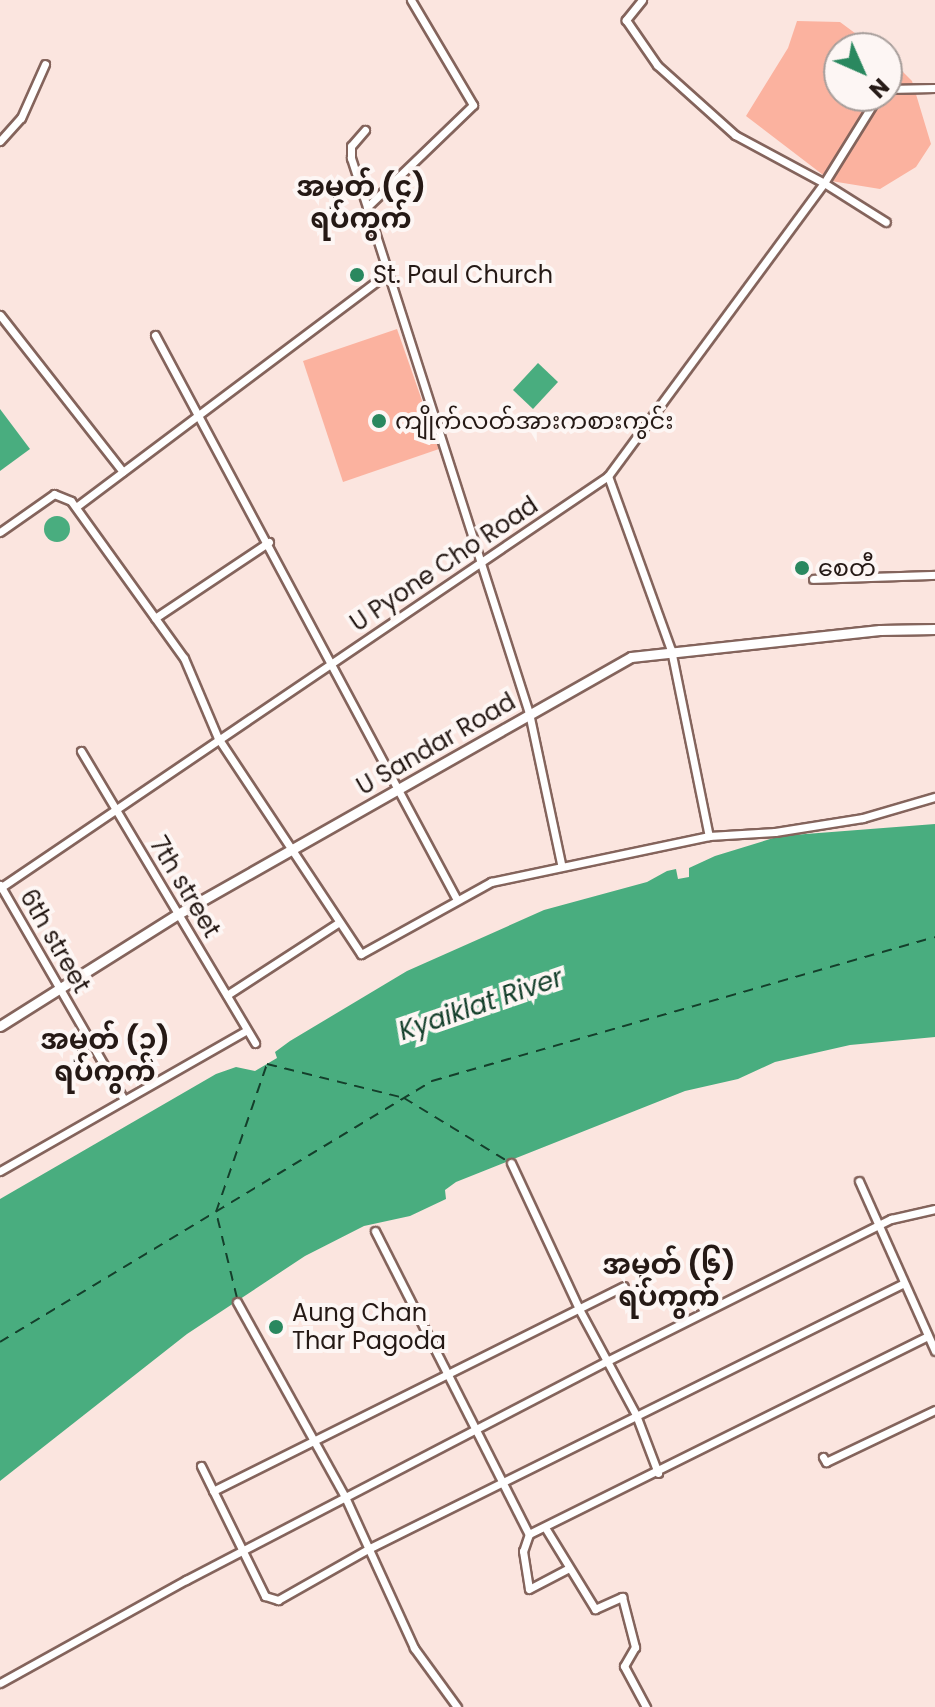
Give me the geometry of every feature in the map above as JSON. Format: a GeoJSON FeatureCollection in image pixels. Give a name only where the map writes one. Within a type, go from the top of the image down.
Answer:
{"type":"FeatureCollection","features":[{"type":"Feature","properties":{"kind":"main road","name":"U Sandar Road"},"geometry":{"type":"LineString","coordinates":[[0,1026],[178,914],[631,657],[671,650],[935,629]]}},
{"type":"Feature","properties":{"kind":"street"},"geometry":{"type":"LineString","coordinates":[[367,207],[473,105],[411,0]]}},
{"type":"Feature","properties":{"kind":"street"},"geometry":{"type":"LineString","coordinates":[[642,0],[626,20],[657,65],[735,135],[824,183],[886,222]]}},
{"type":"Feature","properties":{"kind":"street"},"geometry":{"type":"LineString","coordinates":[[0,141],[21,118],[45,64]]}},
{"type":"Feature","properties":{"kind":"street"},"geometry":{"type":"LineString","coordinates":[[903,89],[935,88]]}},
{"type":"Feature","properties":{"kind":"street","name":"U Pyone Cho Road"},"geometry":{"type":"LineString","coordinates":[[0,887],[333,661],[483,566],[608,476],[824,183],[868,112]]}},
{"type":"Feature","properties":{"kind":"street"},"geometry":{"type":"LineString","coordinates":[[365,130],[351,146],[351,158],[529,713],[561,864]]}},
{"type":"Feature","properties":{"kind":"street"},"geometry":{"type":"LineString","coordinates":[[76,507],[388,273]]}},
{"type":"Feature","properties":{"kind":"street"},"geometry":{"type":"LineString","coordinates":[[0,315],[123,472]]}},
{"type":"Feature","properties":{"kind":"street"},"geometry":{"type":"LineString","coordinates":[[155,335],[333,661],[456,898]]}},
{"type":"Feature","properties":{"kind":"street"},"geometry":{"type":"LineString","coordinates":[[608,476],[671,650],[709,836]]}},
{"type":"Feature","properties":{"kind":"street"},"geometry":{"type":"LineString","coordinates":[[0,532],[54,494],[76,507],[184,658],[218,738],[338,923],[363,954],[456,898],[491,882],[561,864],[709,836],[775,832],[863,818],[935,797]]}},
{"type":"Feature","properties":{"kind":"street"},"geometry":{"type":"LineString","coordinates":[[155,618],[269,542]]}},
{"type":"Feature","properties":{"kind":"street"},"geometry":{"type":"LineString","coordinates":[[813,579],[935,575]]}},
{"type":"Feature","properties":{"kind":"street","name":"7th street"},"geometry":{"type":"LineString","coordinates":[[81,751],[255,1043]]}},
{"type":"Feature","properties":{"kind":"street","name":"6th street"},"geometry":{"type":"LineString","coordinates":[[0,887],[124,1100]]}},
{"type":"Feature","properties":{"kind":"street"},"geometry":{"type":"LineString","coordinates":[[227,995],[338,923]]}},
{"type":"Feature","properties":{"kind":"street"},"geometry":{"type":"LineString","coordinates":[[0,1171],[247,1030]]}},
{"type":"Feature","properties":{"kind":"street"},"geometry":{"type":"LineString","coordinates":[[511,1163],[579,1309],[636,1415],[658,1473]]}},
{"type":"Feature","properties":{"kind":"street"},"geometry":{"type":"LineString","coordinates":[[859,1181],[935,1351]]}},
{"type":"Feature","properties":{"kind":"street"},"geometry":{"type":"LineString","coordinates":[[0,1683],[242,1550],[607,1361],[877,1226],[913,1210],[935,1209]]}},
{"type":"Feature","properties":{"kind":"street"},"geometry":{"type":"LineString","coordinates":[[375,1231],[529,1534],[523,1551],[529,1589],[569,1568]]}},
{"type":"Feature","properties":{"kind":"street"},"geometry":{"type":"LineString","coordinates":[[201,1466],[242,1550],[271,1600],[904,1283]]}},
{"type":"Feature","properties":{"kind":"street"},"geometry":{"type":"LineString","coordinates":[[213,1491],[624,1286]]}},
{"type":"Feature","properties":{"kind":"street"},"geometry":{"type":"LineString","coordinates":[[237,1302],[345,1497],[414,1648],[457,1707]]}},
{"type":"Feature","properties":{"kind":"street"},"geometry":{"type":"LineString","coordinates":[[529,1534],[546,1529],[927,1336]]}},
{"type":"Feature","properties":{"kind":"street"},"geometry":{"type":"LineString","coordinates":[[823,1457],[826,1462],[935,1410]]}},
{"type":"Feature","properties":{"kind":"street"},"geometry":{"type":"LineString","coordinates":[[546,1529],[595,1609],[622,1597],[635,1647],[624,1666],[646,1707]]}},
{"type":"Feature","properties":{"kind":"shaded area"},"geometry":{"type":"Polygon","coordinates":[[[797,21],[840,22],[853,32],[823,32],[823,112],[903,112],[903,72],[912,81],[931,144],[916,167],[880,189],[831,181],[746,116],[788,48],[797,21]]]}},
{"type":"Feature","properties":{"kind":"shaded area"},"geometry":{"type":"Polygon","coordinates":[[[397,329],[439,449],[343,482],[303,361],[397,329]]]}},
{"type":"Feature","properties":{"kind":"water"},"geometry":{"type":"Polygon","coordinates":[[[538,363],[558,382],[533,409],[513,390],[538,363]]]}},
{"type":"Feature","properties":{"kind":"water"},"geometry":{"type":"Polygon","coordinates":[[[0,409],[30,449],[0,471],[0,409]]]}},
{"type":"Feature","properties":{"kind":"water"},"geometry":{"type":"Polygon","coordinates":[[[57,516],[66,520],[70,529],[66,538],[57,542],[48,538],[44,529],[48,520],[57,516]]]}},
{"type":"Feature","properties":{"kind":"water","name":"Kyaiklat River"},"geometry":{"type":"Polygon","coordinates":[[[935,824],[935,1037],[850,1045],[775,1062],[738,1079],[685,1091],[456,1182],[445,1190],[446,1199],[410,1216],[364,1226],[305,1256],[187,1334],[0,1481],[0,1199],[216,1074],[236,1067],[255,1071],[277,1058],[275,1052],[290,1041],[407,971],[544,910],[647,882],[667,871],[676,869],[678,879],[689,877],[689,868],[715,856],[780,836],[935,824]]]}},
{"type":"Feature","properties":{"kind":"ferry route"},"geometry":{"type":"LineString","coordinates":[[0,1342],[432,1081],[935,937]]}},
{"type":"Feature","properties":{"kind":"ferry route"},"geometry":{"type":"LineString","coordinates":[[237,1298],[216,1212],[267,1064],[404,1098],[509,1162]]}},
{"type":"Feature","properties":{"kind":"place","name":"St. Paul Church"},"geometry":{"type":"Point","coordinates":[357,275]}},
{"type":"Feature","properties":{"kind":"place","name":"ကျိုက်လတ်အားကစားကွင်း"},"geometry":{"type":"Point","coordinates":[379,421]}},
{"type":"Feature","properties":{"kind":"place","name":"စေတီ"},"geometry":{"type":"Point","coordinates":[802,568]}},
{"type":"Feature","properties":{"kind":"place","name":"Aung Chan Thar Pagoda"},"geometry":{"type":"Point","coordinates":[276,1327]}},
{"type":"Feature","properties":{"kind":"district","name":"အမှတ် (၄) ရပ်ကွက်"},"geometry":{"type":"Point","coordinates":[361,203]}},
{"type":"Feature","properties":{"kind":"district","name":"အမှတ် (၃) ရပ်ကွက်"},"geometry":{"type":"Point","coordinates":[105,1056]}},
{"type":"Feature","properties":{"kind":"district","name":"အမှတ် (၆) ရပ်ကွက်"},"geometry":{"type":"Point","coordinates":[669,1281]}}]}
